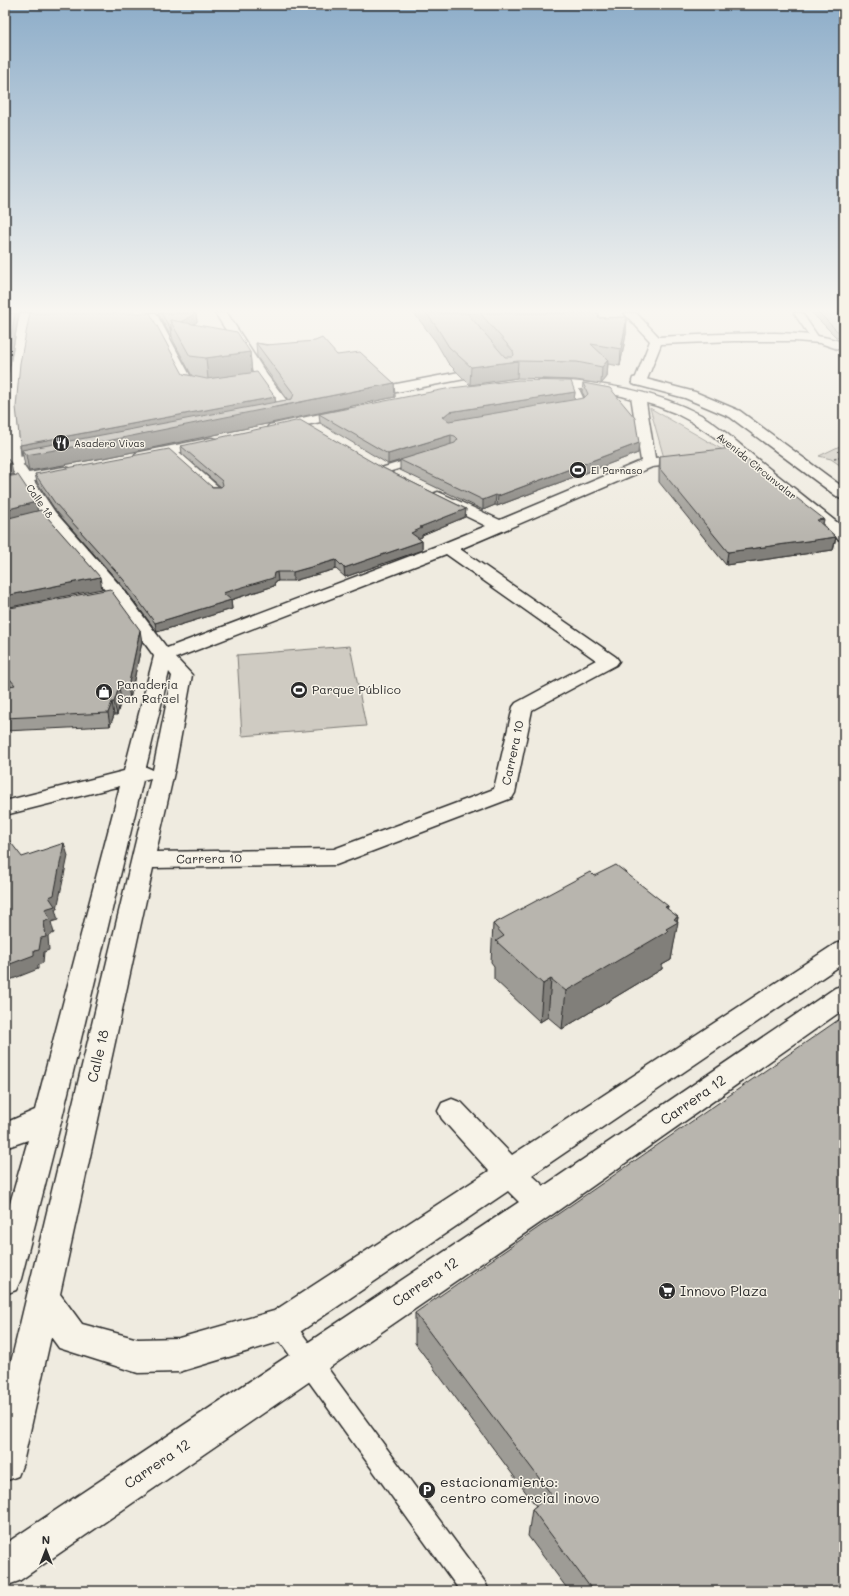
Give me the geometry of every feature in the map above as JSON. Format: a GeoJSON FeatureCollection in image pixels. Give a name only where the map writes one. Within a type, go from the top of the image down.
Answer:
{"type":"FeatureCollection","features":[{"type":"Feature","properties":{"kind":"street","name":"Calle 18"},"geometry":{"type":"LineString","coordinates":[[5,1463],[144,860],[182,675],[163,656],[109,594],[44,516],[24,478],[9,463],[8,417],[9,387]]}},
{"type":"Feature","properties":{"kind":"street"},"geometry":{"type":"LineString","coordinates":[[265,387],[287,410]]}},
{"type":"Feature","properties":{"kind":"street"},"geometry":{"type":"LineString","coordinates":[[349,397],[399,387]]}},
{"type":"Feature","properties":{"kind":"street","name":"Avenida Circunvalar"},"geometry":{"type":"LineString","coordinates":[[590,387],[638,396],[667,405],[697,419],[844,536]]}},
{"type":"Feature","properties":{"kind":"street"},"geometry":{"type":"LineString","coordinates":[[661,387],[690,395],[735,414],[844,495]]}},
{"type":"Feature","properties":{"kind":"street"},"geometry":{"type":"LineString","coordinates":[[411,399],[427,396]]}},
{"type":"Feature","properties":{"kind":"street"},"geometry":{"type":"LineString","coordinates":[[638,396],[649,463]]}},
{"type":"Feature","properties":{"kind":"street"},"geometry":{"type":"LineString","coordinates":[[264,430],[303,414],[365,409]]}},
{"type":"Feature","properties":{"kind":"street"},"geometry":{"type":"LineString","coordinates":[[272,413],[287,410],[303,414],[323,434]]}},
{"type":"Feature","properties":{"kind":"street"},"geometry":{"type":"LineString","coordinates":[[125,459],[225,439]]}},
{"type":"Feature","properties":{"kind":"street"},"geometry":{"type":"LineString","coordinates":[[722,455],[777,445]]}},
{"type":"Feature","properties":{"kind":"street"},"geometry":{"type":"LineString","coordinates":[[9,463],[68,452]]}},
{"type":"Feature","properties":{"kind":"street"},"geometry":{"type":"LineString","coordinates":[[5,1279],[48,1118],[163,656],[448,548],[649,463],[701,458]]}},
{"type":"Feature","properties":{"kind":"street"},"geometry":{"type":"LineString","coordinates":[[371,462],[406,481]]}},
{"type":"Feature","properties":{"kind":"street"},"geometry":{"type":"LineString","coordinates":[[5,482],[78,468]]}},
{"type":"Feature","properties":{"kind":"street"},"geometry":{"type":"LineString","coordinates":[[427,492],[499,526]]}},
{"type":"Feature","properties":{"kind":"street","name":"Carrera 10"},"geometry":{"type":"LineString","coordinates":[[144,860],[336,857],[504,793],[523,707],[609,661],[448,548]]}},
{"type":"Feature","properties":{"kind":"street"},"geometry":{"type":"LineString","coordinates":[[5,808],[164,768]]}},
{"type":"Feature","properties":{"kind":"street"},"geometry":{"type":"LineString","coordinates":[[43,1298],[71,1337],[138,1356],[179,1355],[282,1325],[844,950]]}},
{"type":"Feature","properties":{"kind":"street","name":"Carrera 12"},"geometry":{"type":"LineString","coordinates":[[5,1567],[542,1204],[844,995]]}},
{"type":"Feature","properties":{"kind":"street"},"geometry":{"type":"LineString","coordinates":[[452,1111],[510,1173],[542,1204]]}},
{"type":"Feature","properties":{"kind":"street"},"geometry":{"type":"LineString","coordinates":[[5,1136],[48,1118]]}},
{"type":"Feature","properties":{"kind":"lane"},"geometry":{"type":"LineString","coordinates":[[557,408],[581,404],[575,387]]}},
{"type":"Feature","properties":{"kind":"lane"},"geometry":{"type":"LineString","coordinates":[[171,451],[218,492]]}},
{"type":"Feature","properties":{"kind":"lane"},"geometry":{"type":"LineString","coordinates":[[384,470],[429,456]]}},
{"type":"Feature","properties":{"kind":"lane"},"geometry":{"type":"LineString","coordinates":[[282,1325],[476,1591]]}},
{"type":"Feature","properties":{"kind":"shaded area"},"geometry":{"type":"Polygon","coordinates":[[[650,408],[723,450],[664,458],[650,408]]]}},
{"type":"Feature","properties":{"kind":"shaded area"},"geometry":{"type":"Polygon","coordinates":[[[844,444],[844,468],[831,459],[819,456],[844,444]]]}},
{"type":"Feature","properties":{"kind":"shaded area","name":"Parque Público"},"geometry":{"type":"Polygon","coordinates":[[[350,646],[366,726],[242,736],[237,655],[350,646]]]}},
{"type":"Feature","properties":{"kind":"building"},"geometry":{"type":"Polygon","coordinates":[[[18,387],[268,387],[275,397],[20,445],[16,407],[18,387]]]}},
{"type":"Feature","properties":{"kind":"building"},"geometry":{"type":"Polygon","coordinates":[[[289,387],[372,387],[107,441],[26,455],[22,450],[292,399],[294,394],[289,387]]]}},
{"type":"Feature","properties":{"kind":"building"},"geometry":{"type":"Polygon","coordinates":[[[573,387],[575,392],[449,412],[443,417],[449,421],[584,398],[588,394],[585,387],[610,388],[635,418],[639,443],[498,496],[496,495],[483,500],[400,460],[455,443],[458,439],[455,436],[451,435],[388,454],[319,414],[451,388],[573,387]]]}},
{"type":"Feature","properties":{"kind":"building"},"geometry":{"type":"Polygon","coordinates":[[[300,420],[379,466],[466,509],[420,527],[422,528],[411,533],[422,541],[344,568],[336,560],[293,572],[277,572],[274,573],[273,578],[223,593],[231,600],[155,623],[123,579],[55,503],[35,474],[169,449],[212,487],[221,487],[223,485],[222,481],[181,446],[300,420]]]}},
{"type":"Feature","properties":{"kind":"building"},"geometry":{"type":"Polygon","coordinates":[[[732,448],[824,519],[817,520],[836,537],[728,552],[660,469],[660,456],[732,448]]]}},
{"type":"Feature","properties":{"kind":"building"},"geometry":{"type":"Polygon","coordinates":[[[5,458],[7,458],[11,463],[5,464],[5,458]]]}},
{"type":"Feature","properties":{"kind":"building"},"geometry":{"type":"Polygon","coordinates":[[[18,475],[36,502],[5,510],[5,477],[18,475]]]}},
{"type":"Feature","properties":{"kind":"building"},"geometry":{"type":"Polygon","coordinates":[[[41,510],[100,577],[5,596],[5,519],[41,510]]]}},
{"type":"Feature","properties":{"kind":"building"},"geometry":{"type":"Polygon","coordinates":[[[110,589],[140,630],[128,687],[119,687],[114,702],[112,702],[108,713],[5,718],[5,687],[15,685],[5,673],[5,609],[110,589]]]}},
{"type":"Feature","properties":{"kind":"building"},"geometry":{"type":"Polygon","coordinates":[[[5,835],[22,857],[64,843],[54,895],[49,897],[55,906],[45,909],[50,919],[44,922],[46,937],[41,938],[39,950],[34,951],[34,955],[5,966],[5,835]]]}},
{"type":"Feature","properties":{"kind":"building"},"geometry":{"type":"Polygon","coordinates":[[[616,865],[668,906],[665,907],[678,917],[674,919],[678,922],[666,929],[668,931],[566,991],[551,979],[543,984],[496,941],[504,936],[493,924],[590,872],[594,876],[616,865]]]}},
{"type":"Feature","properties":{"kind":"building","name":"Innovo Plaza"},"geometry":{"type":"Polygon","coordinates":[[[844,1016],[844,1591],[593,1591],[532,1509],[551,1494],[415,1313],[844,1016]]]}},
{"type":"Feature","properties":{"kind":"place","name":"Asadero Vivas"},"geometry":{"type":"Point","coordinates":[61,443]}},
{"type":"Feature","properties":{"kind":"place","name":"El Parnaso"},"geometry":{"type":"Point","coordinates":[578,470]}},
{"type":"Feature","properties":{"kind":"place","name":"Parque Público"},"geometry":{"type":"Point","coordinates":[299,690]}},
{"type":"Feature","properties":{"kind":"place","name":"Panaderia San Rafael"},"geometry":{"type":"Point","coordinates":[104,692]}},
{"type":"Feature","properties":{"kind":"place","name":"Innovo Plaza"},"geometry":{"type":"Point","coordinates":[667,1291]}},
{"type":"Feature","properties":{"kind":"place","name":"estacionamiento: centro comercial inovo"},"geometry":{"type":"Point","coordinates":[427,1490]}}]}
